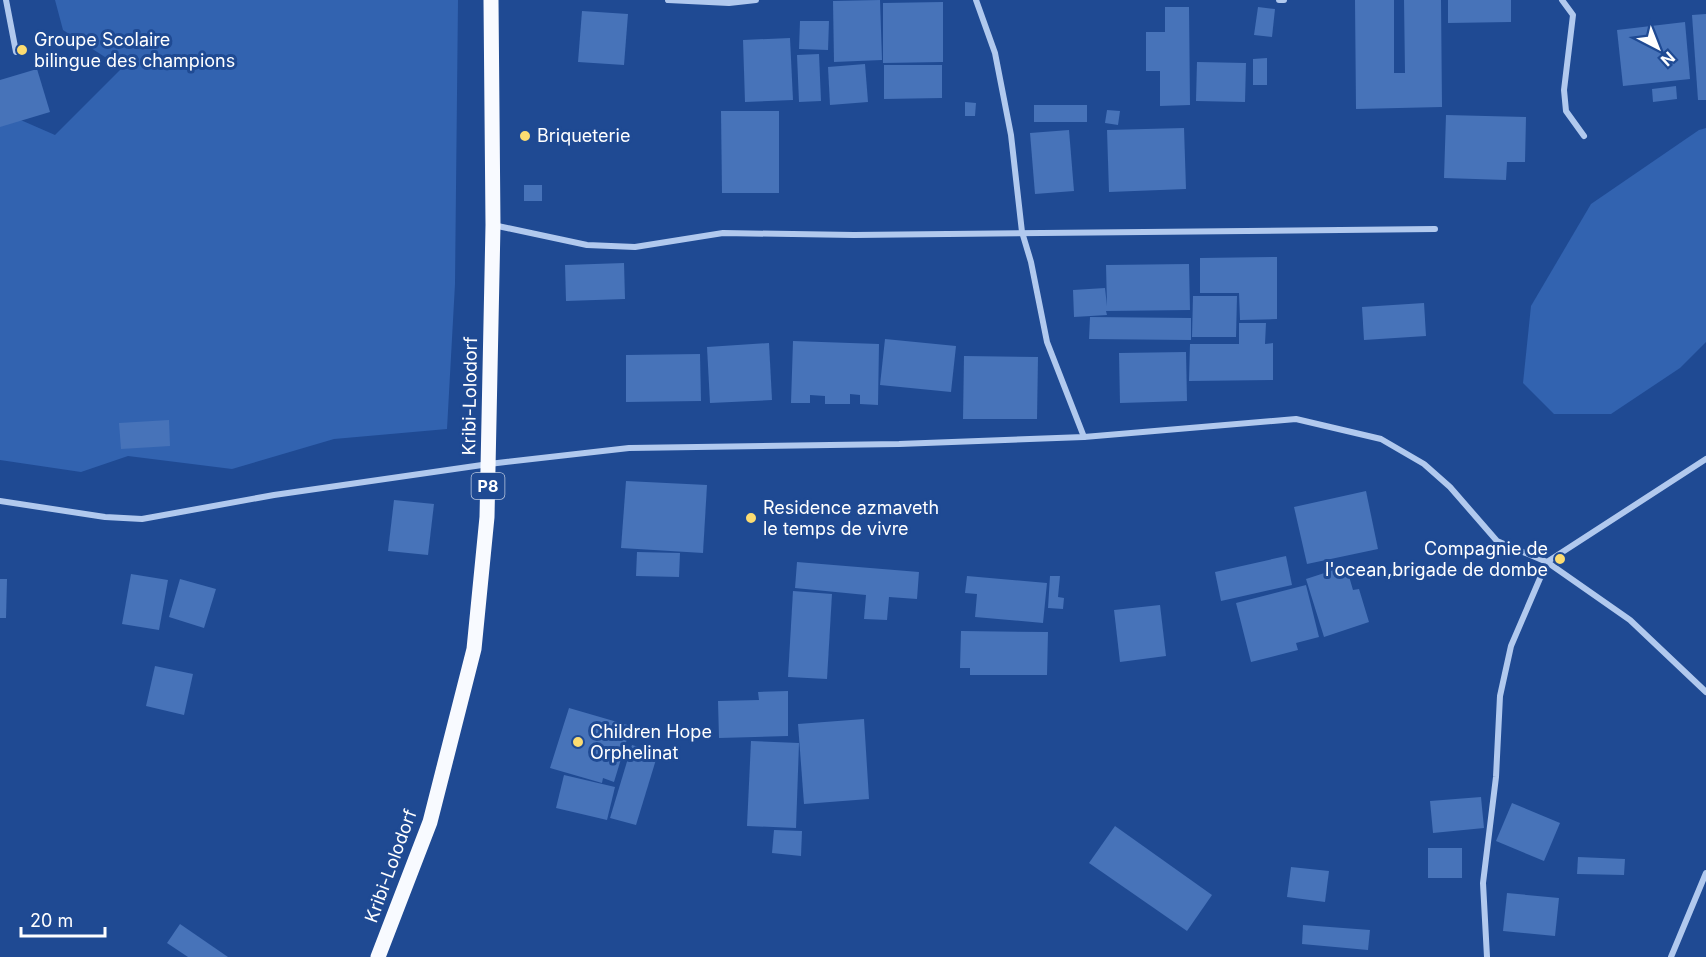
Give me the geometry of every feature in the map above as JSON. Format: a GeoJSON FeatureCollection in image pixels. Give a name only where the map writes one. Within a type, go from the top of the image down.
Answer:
{"type":"FeatureCollection","features":[{"type":"Feature","properties":{"kind":"main road","name":"Kribi-Lolodorf"},"geometry":{"type":"LineString","coordinates":[[378,957],[430,822],[474,649],[488,517],[493,225],[491,0]]}},
{"type":"Feature","properties":{"kind":"street"},"geometry":{"type":"LineString","coordinates":[[6,0],[16,52]]}},
{"type":"Feature","properties":{"kind":"street"},"geometry":{"type":"LineString","coordinates":[[668,0],[729,3],[756,0]]}},
{"type":"Feature","properties":{"kind":"street"},"geometry":{"type":"LineString","coordinates":[[975,0],[995,53],[1011,135],[1022,232],[1031,262],[1047,342],[1084,437]]}},
{"type":"Feature","properties":{"kind":"street"},"geometry":{"type":"LineString","coordinates":[[1279,0],[1284,0]]}},
{"type":"Feature","properties":{"kind":"street"},"geometry":{"type":"LineString","coordinates":[[1562,0],[1573,15],[1564,90],[1566,111],[1584,136]]}},
{"type":"Feature","properties":{"kind":"street"},"geometry":{"type":"LineString","coordinates":[[493,225],[587,245],[635,247],[723,233],[854,235],[1435,230]]}},
{"type":"Feature","properties":{"kind":"street"},"geometry":{"type":"LineString","coordinates":[[0,501],[105,517],[142,519],[274,495],[489,464],[629,448],[899,444],[1084,437],[1296,418],[1381,439],[1424,464],[1450,487],[1497,541],[1547,562],[1630,620],[1706,692]]}},
{"type":"Feature","properties":{"kind":"street"},"geometry":{"type":"LineString","coordinates":[[1487,957],[1483,883],[1496,777],[1500,696],[1511,646],[1547,562],[1706,459]]}},
{"type":"Feature","properties":{"kind":"street"},"geometry":{"type":"LineString","coordinates":[[1671,957],[1706,873]]}},
{"type":"Feature","properties":{"kind":"shaded area"},"geometry":{"type":"Polygon","coordinates":[[[55,0],[458,0],[455,284],[447,429],[334,439],[232,469],[128,456],[81,472],[0,460],[0,111],[55,135],[122,68],[63,30],[55,0]]]}},
{"type":"Feature","properties":{"kind":"shaded area"},"geometry":{"type":"Polygon","coordinates":[[[1706,128],[1706,342],[1680,368],[1611,414],[1554,414],[1523,383],[1531,306],[1591,204],[1699,130],[1706,128]]]}},
{"type":"Feature","properties":{"kind":"building"},"geometry":{"type":"Polygon","coordinates":[[[880,0],[882,60],[834,62],[833,1],[880,0]]]}},
{"type":"Feature","properties":{"kind":"building"},"geometry":{"type":"Polygon","coordinates":[[[1355,0],[1394,0],[1394,73],[1405,73],[1404,0],[1441,0],[1442,107],[1356,109],[1355,0]]]}},
{"type":"Feature","properties":{"kind":"building"},"geometry":{"type":"Polygon","coordinates":[[[1448,0],[1511,0],[1511,22],[1448,23],[1448,0]]]}},
{"type":"Feature","properties":{"kind":"building"},"geometry":{"type":"Polygon","coordinates":[[[943,2],[943,62],[883,63],[883,3],[943,2]]]}},
{"type":"Feature","properties":{"kind":"building"},"geometry":{"type":"Polygon","coordinates":[[[1165,7],[1189,7],[1190,105],[1160,106],[1160,71],[1146,71],[1146,32],[1165,32],[1165,7]]]}},
{"type":"Feature","properties":{"kind":"building"},"geometry":{"type":"Polygon","coordinates":[[[1258,7],[1275,9],[1272,37],[1254,35],[1258,7]]]}},
{"type":"Feature","properties":{"kind":"building"},"geometry":{"type":"Polygon","coordinates":[[[582,11],[628,14],[624,65],[578,62],[582,11]]]}},
{"type":"Feature","properties":{"kind":"building"},"geometry":{"type":"Polygon","coordinates":[[[1706,14],[1706,100],[1698,100],[1692,15],[1706,14]]]}},
{"type":"Feature","properties":{"kind":"building"},"geometry":{"type":"Polygon","coordinates":[[[800,21],[829,21],[828,50],[799,49],[800,21]]]}},
{"type":"Feature","properties":{"kind":"building"},"geometry":{"type":"Polygon","coordinates":[[[1685,22],[1690,79],[1623,86],[1617,30],[1685,22]]]}},
{"type":"Feature","properties":{"kind":"building"},"geometry":{"type":"Polygon","coordinates":[[[790,38],[793,100],[745,102],[743,40],[790,38]]]}},
{"type":"Feature","properties":{"kind":"building"},"geometry":{"type":"Polygon","coordinates":[[[819,54],[821,101],[799,102],[797,55],[819,54]]]}},
{"type":"Feature","properties":{"kind":"building"},"geometry":{"type":"Polygon","coordinates":[[[1267,58],[1267,85],[1253,85],[1253,59],[1267,58]]]}},
{"type":"Feature","properties":{"kind":"building"},"geometry":{"type":"Polygon","coordinates":[[[1197,62],[1246,63],[1245,102],[1196,101],[1197,62]]]}},
{"type":"Feature","properties":{"kind":"building"},"geometry":{"type":"Polygon","coordinates":[[[865,64],[868,102],[830,105],[828,67],[865,64]]]}},
{"type":"Feature","properties":{"kind":"building"},"geometry":{"type":"Polygon","coordinates":[[[884,65],[942,65],[942,98],[884,99],[884,65]]]}},
{"type":"Feature","properties":{"kind":"building"},"geometry":{"type":"Polygon","coordinates":[[[37,69],[50,112],[0,127],[0,80],[37,69]]]}},
{"type":"Feature","properties":{"kind":"building"},"geometry":{"type":"Polygon","coordinates":[[[1676,86],[1677,99],[1653,102],[1652,89],[1676,86]]]}},
{"type":"Feature","properties":{"kind":"building"},"geometry":{"type":"Polygon","coordinates":[[[965,102],[976,103],[975,116],[965,116],[965,102]]]}},
{"type":"Feature","properties":{"kind":"building"},"geometry":{"type":"Polygon","coordinates":[[[1034,105],[1087,105],[1087,122],[1034,122],[1034,105]]]}},
{"type":"Feature","properties":{"kind":"building"},"geometry":{"type":"Polygon","coordinates":[[[1107,110],[1120,111],[1118,125],[1105,123],[1107,110]]]}},
{"type":"Feature","properties":{"kind":"building"},"geometry":{"type":"Polygon","coordinates":[[[721,111],[779,111],[779,193],[722,193],[721,111]]]}},
{"type":"Feature","properties":{"kind":"building"},"geometry":{"type":"Polygon","coordinates":[[[1446,115],[1526,117],[1525,162],[1507,162],[1506,180],[1444,178],[1446,115]]]}},
{"type":"Feature","properties":{"kind":"building"},"geometry":{"type":"Polygon","coordinates":[[[1184,128],[1186,189],[1109,192],[1107,130],[1184,128]]]}},
{"type":"Feature","properties":{"kind":"building"},"geometry":{"type":"Polygon","coordinates":[[[1069,130],[1074,191],[1035,194],[1030,133],[1069,130]]]}},
{"type":"Feature","properties":{"kind":"building"},"geometry":{"type":"Polygon","coordinates":[[[524,185],[542,185],[542,201],[524,201],[524,185]]]}},
{"type":"Feature","properties":{"kind":"building"},"geometry":{"type":"Polygon","coordinates":[[[1277,257],[1277,319],[1240,320],[1239,293],[1200,293],[1200,258],[1277,257]]]}},
{"type":"Feature","properties":{"kind":"building"},"geometry":{"type":"Polygon","coordinates":[[[624,263],[625,299],[566,301],[565,265],[624,263]]]}},
{"type":"Feature","properties":{"kind":"building"},"geometry":{"type":"Polygon","coordinates":[[[1189,264],[1190,310],[1106,311],[1107,315],[1074,317],[1073,290],[1105,288],[1107,306],[1106,265],[1189,264]]]}},
{"type":"Feature","properties":{"kind":"building"},"geometry":{"type":"Polygon","coordinates":[[[1193,296],[1237,296],[1236,337],[1192,337],[1193,296]]]}},
{"type":"Feature","properties":{"kind":"building"},"geometry":{"type":"Polygon","coordinates":[[[1424,303],[1426,336],[1364,340],[1362,307],[1424,303]]]}},
{"type":"Feature","properties":{"kind":"building"},"geometry":{"type":"Polygon","coordinates":[[[1090,317],[1191,318],[1191,340],[1089,339],[1090,317]]]}},
{"type":"Feature","properties":{"kind":"building"},"geometry":{"type":"Polygon","coordinates":[[[1239,323],[1266,323],[1265,344],[1273,343],[1273,380],[1189,381],[1190,344],[1239,344],[1239,323]]]}},
{"type":"Feature","properties":{"kind":"building"},"geometry":{"type":"Polygon","coordinates":[[[885,339],[956,346],[951,392],[880,385],[885,339]]]}},
{"type":"Feature","properties":{"kind":"building"},"geometry":{"type":"Polygon","coordinates":[[[793,341],[879,344],[878,405],[860,404],[860,395],[850,394],[850,404],[825,404],[825,396],[810,395],[810,403],[791,403],[793,341]]]}},
{"type":"Feature","properties":{"kind":"building"},"geometry":{"type":"Polygon","coordinates":[[[769,343],[772,400],[710,403],[707,347],[769,343]]]}},
{"type":"Feature","properties":{"kind":"building"},"geometry":{"type":"Polygon","coordinates":[[[1186,352],[1187,401],[1120,403],[1119,353],[1186,352]]]}},
{"type":"Feature","properties":{"kind":"building"},"geometry":{"type":"Polygon","coordinates":[[[700,354],[701,401],[626,402],[626,355],[700,354]]]}},
{"type":"Feature","properties":{"kind":"building"},"geometry":{"type":"Polygon","coordinates":[[[964,356],[1038,357],[1037,419],[963,419],[964,356]]]}},
{"type":"Feature","properties":{"kind":"building"},"geometry":{"type":"Polygon","coordinates":[[[169,420],[170,446],[121,449],[119,423],[169,420]]]}},
{"type":"Feature","properties":{"kind":"building"},"geometry":{"type":"Polygon","coordinates":[[[626,481],[707,485],[703,553],[621,548],[626,481]]]}},
{"type":"Feature","properties":{"kind":"building"},"geometry":{"type":"Polygon","coordinates":[[[1366,491],[1378,549],[1307,564],[1294,507],[1366,491]]]}},
{"type":"Feature","properties":{"kind":"building"},"geometry":{"type":"Polygon","coordinates":[[[394,500],[434,504],[428,555],[388,551],[394,500]]]}},
{"type":"Feature","properties":{"kind":"building"},"geometry":{"type":"Polygon","coordinates":[[[637,552],[680,553],[679,577],[636,576],[637,552]]]}},
{"type":"Feature","properties":{"kind":"building"},"geometry":{"type":"Polygon","coordinates":[[[1286,556],[1292,585],[1221,601],[1215,572],[1286,556]]]}},
{"type":"Feature","properties":{"kind":"building"},"geometry":{"type":"Polygon","coordinates":[[[797,562],[919,572],[917,599],[889,597],[887,620],[864,619],[866,595],[795,588],[797,562]]]}},
{"type":"Feature","properties":{"kind":"building"},"geometry":{"type":"Polygon","coordinates":[[[1346,566],[1353,590],[1359,589],[1369,622],[1324,637],[1306,579],[1346,566]]]}},
{"type":"Feature","properties":{"kind":"building"},"geometry":{"type":"Polygon","coordinates":[[[131,574],[168,580],[159,630],[122,624],[131,574]]]}},
{"type":"Feature","properties":{"kind":"building"},"geometry":{"type":"Polygon","coordinates":[[[967,576],[1047,583],[1043,623],[975,617],[977,594],[965,593],[967,576]]]}},
{"type":"Feature","properties":{"kind":"building"},"geometry":{"type":"Polygon","coordinates":[[[1050,576],[1060,576],[1058,597],[1064,598],[1063,609],[1048,608],[1050,576]]]}},
{"type":"Feature","properties":{"kind":"building"},"geometry":{"type":"Polygon","coordinates":[[[0,579],[7,579],[6,618],[0,618],[0,579]]]}},
{"type":"Feature","properties":{"kind":"building"},"geometry":{"type":"Polygon","coordinates":[[[180,579],[216,589],[204,628],[169,617],[180,579]]]}},
{"type":"Feature","properties":{"kind":"building"},"geometry":{"type":"Polygon","coordinates":[[[1306,585],[1319,637],[1296,643],[1298,650],[1251,662],[1236,603],[1306,585]]]}},
{"type":"Feature","properties":{"kind":"building"},"geometry":{"type":"Polygon","coordinates":[[[793,591],[832,594],[827,679],[788,677],[793,591]]]}},
{"type":"Feature","properties":{"kind":"building"},"geometry":{"type":"Polygon","coordinates":[[[1160,605],[1166,656],[1120,662],[1114,610],[1160,605]]]}},
{"type":"Feature","properties":{"kind":"building"},"geometry":{"type":"Polygon","coordinates":[[[961,631],[1048,632],[1047,675],[970,675],[970,668],[960,668],[961,631]]]}},
{"type":"Feature","properties":{"kind":"building"},"geometry":{"type":"Polygon","coordinates":[[[155,666],[193,674],[184,715],[146,706],[155,666]]]}},
{"type":"Feature","properties":{"kind":"building"},"geometry":{"type":"Polygon","coordinates":[[[788,691],[788,736],[719,738],[718,701],[759,700],[758,692],[788,691]]]}},
{"type":"Feature","properties":{"kind":"building"},"geometry":{"type":"Polygon","coordinates":[[[569,708],[631,726],[614,782],[603,778],[602,783],[550,768],[569,708]]]}},
{"type":"Feature","properties":{"kind":"building"},"geometry":{"type":"Polygon","coordinates":[[[864,719],[869,799],[804,804],[798,724],[864,719]]]}},
{"type":"Feature","properties":{"kind":"building"},"geometry":{"type":"Polygon","coordinates":[[[751,741],[799,743],[796,828],[747,826],[751,741]]]}},
{"type":"Feature","properties":{"kind":"building"},"geometry":{"type":"Polygon","coordinates":[[[632,745],[658,753],[636,825],[610,818],[632,745]]]}},
{"type":"Feature","properties":{"kind":"building"},"geometry":{"type":"Polygon","coordinates":[[[564,775],[615,787],[607,820],[556,808],[564,775]]]}},
{"type":"Feature","properties":{"kind":"building"},"geometry":{"type":"Polygon","coordinates":[[[1481,797],[1484,828],[1433,833],[1430,801],[1481,797]]]}},
{"type":"Feature","properties":{"kind":"building"},"geometry":{"type":"Polygon","coordinates":[[[1512,803],[1560,823],[1544,861],[1496,841],[1512,803]]]}},
{"type":"Feature","properties":{"kind":"building"},"geometry":{"type":"Polygon","coordinates":[[[1115,826],[1212,895],[1187,931],[1089,863],[1115,826]]]}},
{"type":"Feature","properties":{"kind":"building"},"geometry":{"type":"Polygon","coordinates":[[[774,830],[802,831],[801,856],[772,853],[774,830]]]}},
{"type":"Feature","properties":{"kind":"building"},"geometry":{"type":"Polygon","coordinates":[[[1428,848],[1462,848],[1462,878],[1428,878],[1428,848]]]}},
{"type":"Feature","properties":{"kind":"building"},"geometry":{"type":"Polygon","coordinates":[[[1578,857],[1625,859],[1624,875],[1577,874],[1578,857]]]}},
{"type":"Feature","properties":{"kind":"building"},"geometry":{"type":"Polygon","coordinates":[[[1291,867],[1329,871],[1325,902],[1287,897],[1291,867]]]}},
{"type":"Feature","properties":{"kind":"building"},"geometry":{"type":"Polygon","coordinates":[[[1507,893],[1559,898],[1555,936],[1503,931],[1507,893]]]}},
{"type":"Feature","properties":{"kind":"building"},"geometry":{"type":"Polygon","coordinates":[[[180,924],[228,957],[188,957],[167,943],[180,924]]]}},
{"type":"Feature","properties":{"kind":"building"},"geometry":{"type":"Polygon","coordinates":[[[1303,925],[1370,930],[1368,950],[1302,944],[1303,925]]]}},
{"type":"Feature","properties":{"kind":"place","name":"Groupe Scolaire bilingue des champions"},"geometry":{"type":"Point","coordinates":[22,50]}},
{"type":"Feature","properties":{"kind":"place","name":"Briqueterie"},"geometry":{"type":"Point","coordinates":[525,136]}},
{"type":"Feature","properties":{"kind":"place","name":"Residence azmaveth le temps de vivre"},"geometry":{"type":"Point","coordinates":[751,518]}},
{"type":"Feature","properties":{"kind":"place","name":"Compagnie de l'ocean,brigade de dombe"},"geometry":{"type":"Point","coordinates":[1560,559]}},
{"type":"Feature","properties":{"kind":"place","name":"Children Hope Orphelinat"},"geometry":{"type":"Point","coordinates":[578,742]}}]}
